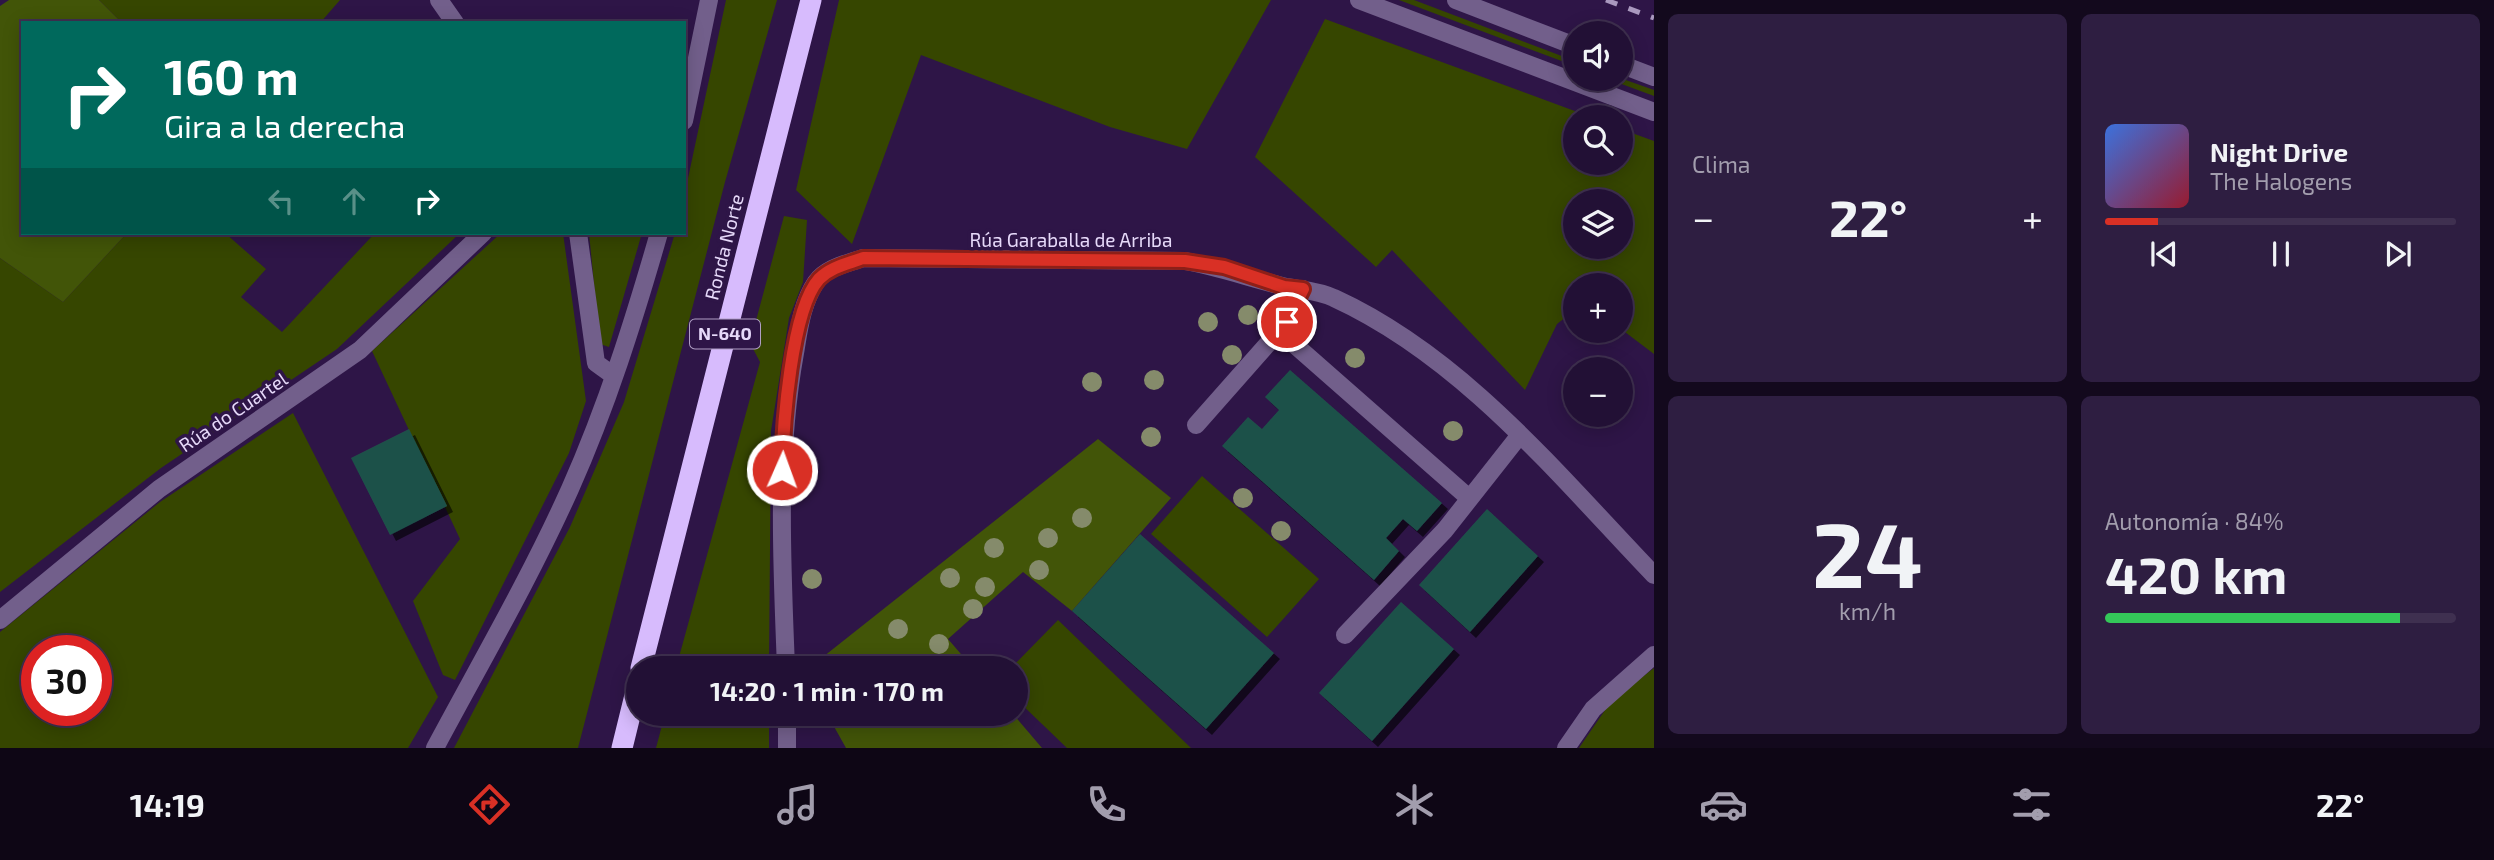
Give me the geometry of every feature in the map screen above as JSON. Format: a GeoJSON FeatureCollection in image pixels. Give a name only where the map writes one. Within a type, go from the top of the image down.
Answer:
{"type":"FeatureCollection","features":[{"type":"Feature","properties":{"kind":"highway","name":"Ronda Norte"},"geometry":{"type":"LineString","coordinates":[[644,656],[811,0]]}},
{"type":"Feature","properties":{"kind":"highway"},"geometry":{"type":"LineString","coordinates":[[622,748],[627,726]]}},
{"type":"Feature","properties":{"kind":"street"},"geometry":{"type":"LineString","coordinates":[[439,0],[454,21]]}},
{"type":"Feature","properties":{"kind":"street"},"geometry":{"type":"LineString","coordinates":[[686,111],[709,0]]}},
{"type":"Feature","properties":{"kind":"street"},"geometry":{"type":"LineString","coordinates":[[1359,0],[1654,112]]}},
{"type":"Feature","properties":{"kind":"street"},"geometry":{"type":"LineString","coordinates":[[1456,0],[1563,41]]}},
{"type":"Feature","properties":{"kind":"street"},"geometry":{"type":"LineString","coordinates":[[1633,69],[1654,76]]}},
{"type":"Feature","properties":{"kind":"street","name":"Rúa do Cuartel"},"geometry":{"type":"LineString","coordinates":[[0,620],[159,489],[360,350],[481,235]]}},
{"type":"Feature","properties":{"kind":"street"},"geometry":{"type":"LineString","coordinates":[[578,235],[596,363],[614,376]]}},
{"type":"Feature","properties":{"kind":"street"},"geometry":{"type":"LineString","coordinates":[[435,748],[546,540],[591,439],[658,235]]}},
{"type":"Feature","properties":{"kind":"street","name":"Rúa Garaballa de Arriba"},"geometry":{"type":"LineString","coordinates":[[786,656],[780,514],[783,426],[803,308],[817,281],[830,270],[863,258],[1185,261],[1224,267],[1346,304],[1426,354],[1474,391],[1654,575]]}},
{"type":"Feature","properties":{"kind":"street"},"geometry":{"type":"LineString","coordinates":[[1196,425],[1292,316],[1303,289]]}},
{"type":"Feature","properties":{"kind":"street"},"geometry":{"type":"LineString","coordinates":[[1279,331],[1469,498]]}},
{"type":"Feature","properties":{"kind":"street"},"geometry":{"type":"LineString","coordinates":[[1345,635],[1445,530],[1520,436]]}},
{"type":"Feature","properties":{"kind":"street"},"geometry":{"type":"LineString","coordinates":[[1566,748],[1593,709],[1654,655]]}},
{"type":"Feature","properties":{"kind":"street"},"geometry":{"type":"LineString","coordinates":[[787,726],[787,748]]}},
{"type":"Feature","properties":{"kind":"green space"},"geometry":{"type":"Polygon","coordinates":[[[9,0],[99,0],[120,21],[21,21],[21,235],[125,235],[63,302],[0,258],[0,6],[9,0]]]}},
{"type":"Feature","properties":{"kind":"green space"},"geometry":{"type":"Polygon","coordinates":[[[99,0],[340,0],[322,21],[120,21],[99,0]]]}},
{"type":"Feature","properties":{"kind":"green space"},"geometry":{"type":"Polygon","coordinates":[[[726,0],[777,0],[725,182],[578,748],[454,748],[570,527],[624,402],[674,235],[686,235],[686,188],[726,0]]]}},
{"type":"Feature","properties":{"kind":"green space"},"geometry":{"type":"Polygon","coordinates":[[[839,0],[1271,0],[1187,149],[1110,127],[921,55],[852,244],[796,190],[839,0]]]}},
{"type":"Feature","properties":{"kind":"green space"},"geometry":{"type":"Polygon","coordinates":[[[1399,0],[1414,0],[1563,56],[1563,62],[1399,0]]]}},
{"type":"Feature","properties":{"kind":"green space"},"geometry":{"type":"Polygon","coordinates":[[[1325,19],[1563,107],[1563,175],[1633,175],[1633,133],[1654,141],[1654,354],[1633,338],[1633,273],[1563,273],[1563,319],[1557,324],[1525,390],[1392,250],[1376,267],[1255,157],[1325,19]]]}},
{"type":"Feature","properties":{"kind":"green space"},"geometry":{"type":"Polygon","coordinates":[[[1633,83],[1654,90],[1654,96],[1633,88],[1633,83]]]}},
{"type":"Feature","properties":{"kind":"green space"},"geometry":{"type":"Polygon","coordinates":[[[784,216],[807,220],[803,282],[789,318],[771,431],[769,656],[679,656],[760,362],[750,343],[784,216]]]}},
{"type":"Feature","properties":{"kind":"green space"},"geometry":{"type":"Polygon","coordinates":[[[125,235],[227,235],[266,269],[241,297],[282,332],[373,235],[458,235],[337,349],[161,468],[0,592],[0,258],[63,302],[125,235]]]}},
{"type":"Feature","properties":{"kind":"green space"},"geometry":{"type":"Polygon","coordinates":[[[499,235],[563,235],[586,401],[569,453],[455,680],[443,675],[413,601],[460,539],[372,351],[499,235]]]}},
{"type":"Feature","properties":{"kind":"green space"},"geometry":{"type":"Polygon","coordinates":[[[589,235],[641,235],[609,347],[600,344],[589,235]]]}},
{"type":"Feature","properties":{"kind":"green space"},"geometry":{"type":"Polygon","coordinates":[[[293,413],[438,697],[408,748],[0,748],[0,632],[160,502],[293,413]]]}},
{"type":"Feature","properties":{"kind":"green space"},"geometry":{"type":"Polygon","coordinates":[[[1098,439],[1171,498],[1072,611],[1023,572],[948,639],[963,656],[824,656],[1098,439]]]}},
{"type":"Feature","properties":{"kind":"green space"},"geometry":{"type":"Polygon","coordinates":[[[1202,476],[1319,579],[1267,637],[1151,534],[1202,476]]]}},
{"type":"Feature","properties":{"kind":"green space"},"geometry":{"type":"Polygon","coordinates":[[[1058,620],[1191,748],[1067,748],[1028,711],[1028,656],[1023,656],[1058,620]]]}},
{"type":"Feature","properties":{"kind":"green space"},"geometry":{"type":"Polygon","coordinates":[[[1654,668],[1654,748],[1579,748],[1612,700],[1654,668]]]}},
{"type":"Feature","properties":{"kind":"green space"},"geometry":{"type":"Polygon","coordinates":[[[662,726],[769,726],[769,748],[656,748],[662,726]]]}},
{"type":"Feature","properties":{"kind":"green space"},"geometry":{"type":"Polygon","coordinates":[[[834,726],[1023,726],[1042,748],[846,748],[834,726]]]}},
{"type":"Feature","properties":{"kind":"building"},"geometry":{"type":"Polygon","coordinates":[[[1290,370],[1442,503],[1417,531],[1403,519],[1386,538],[1399,551],[1374,580],[1222,446],[1248,417],[1262,429],[1279,410],[1265,397],[1290,370]]]}},
{"type":"Feature","properties":{"kind":"building"},"geometry":{"type":"Polygon","coordinates":[[[409,429],[447,506],[390,535],[351,458],[409,429]]]}},
{"type":"Feature","properties":{"kind":"building"},"geometry":{"type":"Polygon","coordinates":[[[1487,509],[1538,556],[1470,632],[1419,585],[1487,509]]]}},
{"type":"Feature","properties":{"kind":"building"},"geometry":{"type":"Polygon","coordinates":[[[1140,534],[1274,653],[1206,729],[1072,611],[1140,534]]]}},
{"type":"Feature","properties":{"kind":"building"},"geometry":{"type":"Polygon","coordinates":[[[1401,602],[1454,649],[1372,741],[1319,693],[1401,602]]]}},
{"type":"Feature","properties":{"kind":"railway"},"geometry":{"type":"LineString","coordinates":[[1606,0],[1654,18]]}},
{"type":"Feature","properties":{"kind":"route"},"geometry":{"type":"LineString","coordinates":[[782,470],[783,426],[803,308],[817,281],[830,270],[863,258],[1185,261],[1224,267],[1284,287],[1303,289],[1287,322]]}}]}
